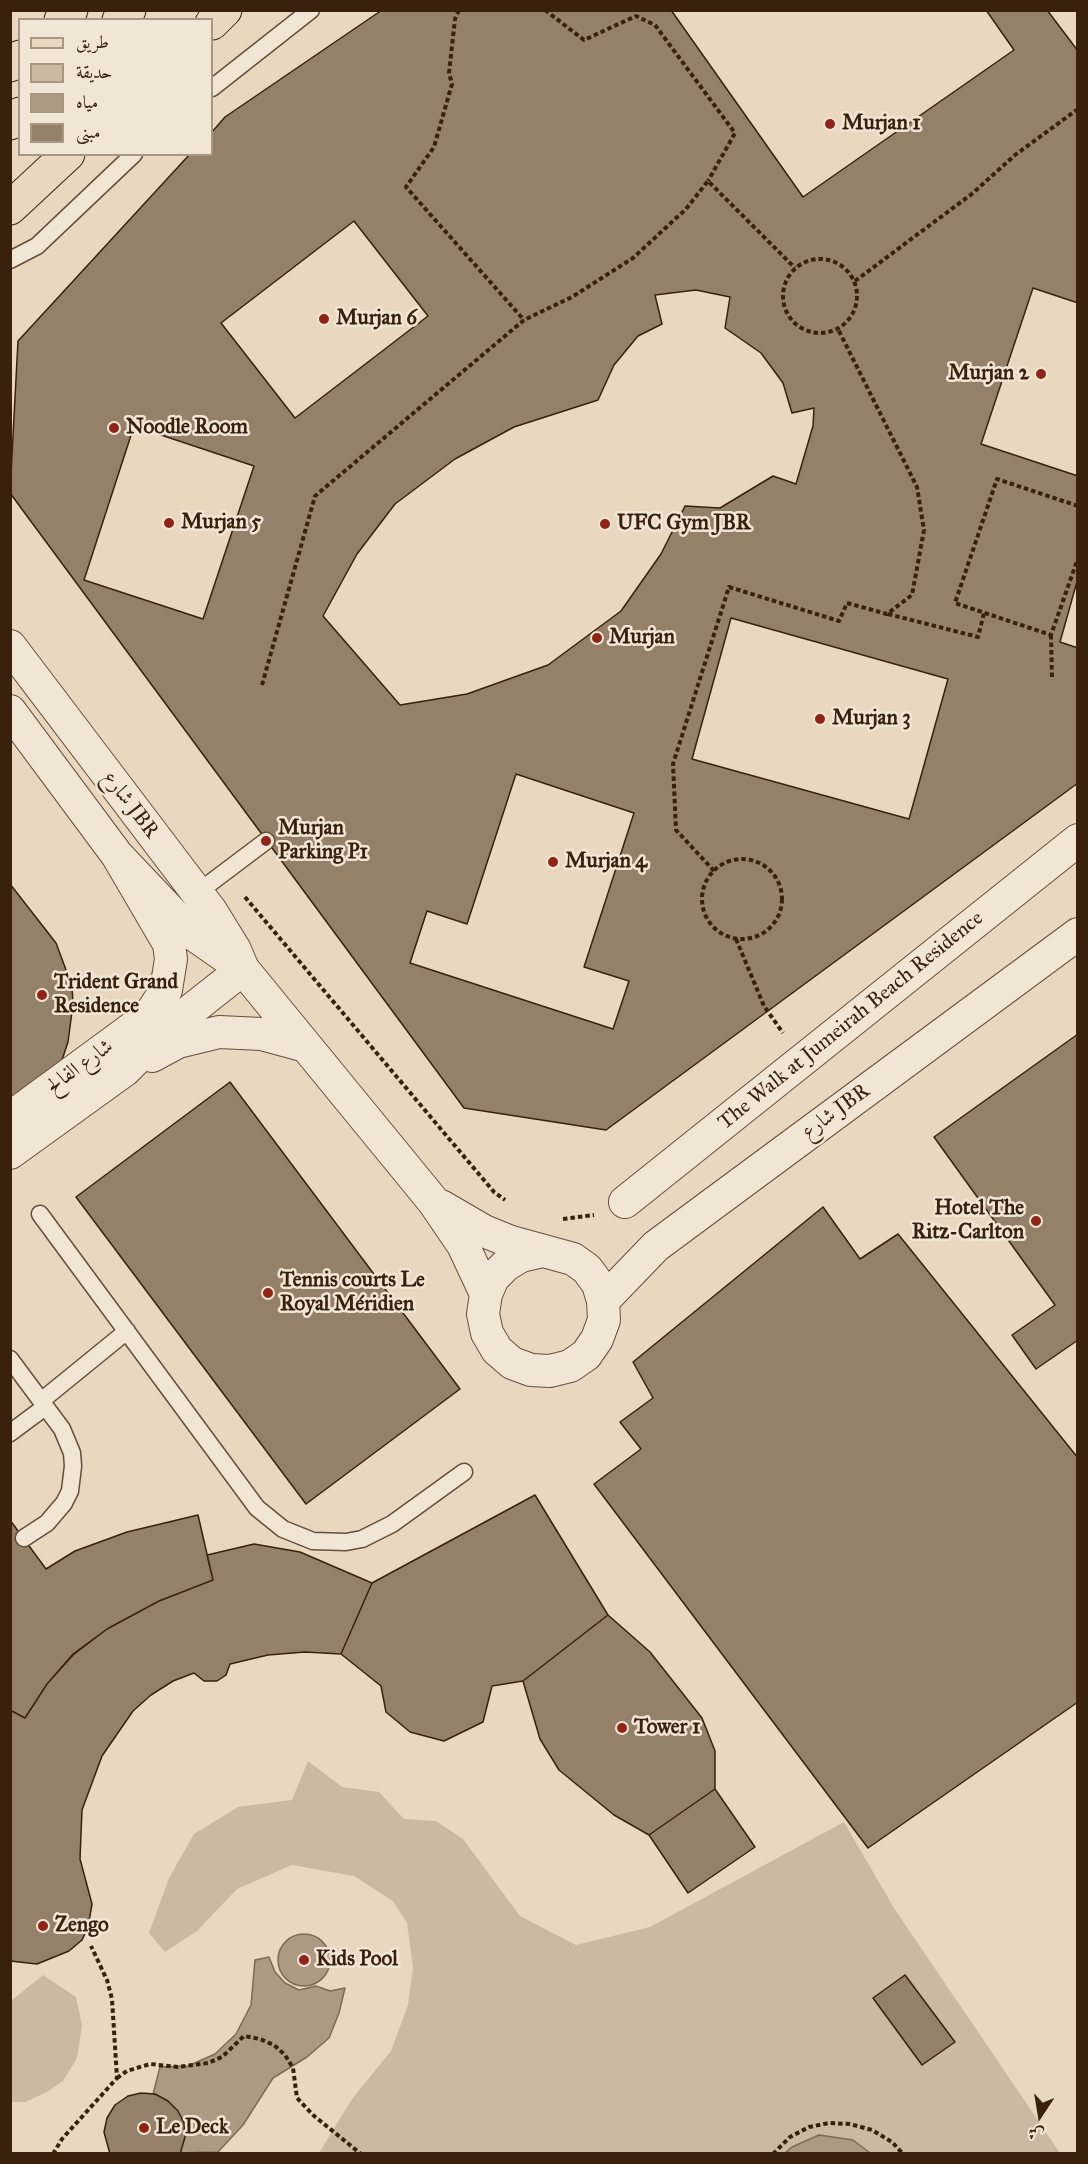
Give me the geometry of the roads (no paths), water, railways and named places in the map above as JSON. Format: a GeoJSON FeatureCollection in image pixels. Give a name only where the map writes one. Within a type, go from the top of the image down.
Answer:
{"type":"FeatureCollection","features":[{"type":"Feature","properties":{"kind":"main road"},"geometry":{"type":"LineString","coordinates":[[213,22],[225,10]]}},
{"type":"Feature","properties":{"kind":"main road"},"geometry":{"type":"LineString","coordinates":[[10,208],[66,156]]}},
{"type":"Feature","properties":{"kind":"street","name":"شارع JBR"},"geometry":{"type":"LineString","coordinates":[[10,646],[197,893],[230,940],[243,969],[433,1201],[463,1245],[486,1294],[483,1314],[487,1333],[497,1350],[512,1363],[541,1371],[570,1366],[586,1355],[597,1339],[604,1320],[603,1301],[598,1284],[580,1264],[556,1253],[539,1251],[484,1231],[433,1201]]}},
{"type":"Feature","properties":{"kind":"street","name":"شارع JBR"},"geometry":{"type":"LineString","coordinates":[[10,711],[117,855],[190,932],[243,969]]}},
{"type":"Feature","properties":{"kind":"street","name":"The Walk at Jumeirah Beach Residence"},"geometry":{"type":"LineString","coordinates":[[625,1202],[1077,840]]}},
{"type":"Feature","properties":{"kind":"street","name":"شارع الفالح"},"geometry":{"type":"LineString","coordinates":[[10,1118],[149,1016],[166,990],[171,959],[169,944],[117,855]]}},
{"type":"Feature","properties":{"kind":"street","name":"شارع JBR"},"geometry":{"type":"LineString","coordinates":[[603,1301],[628,1272],[663,1240],[1077,934]]}},
{"type":"Feature","properties":{"kind":"street","name":"شارع الفالح"},"geometry":{"type":"LineString","coordinates":[[10,1154],[125,1070],[162,1034],[243,969]]}},
{"type":"Feature","properties":{"kind":"street"},"geometry":{"type":"LineString","coordinates":[[125,1070],[178,1042],[219,1032],[262,1034],[306,1046]]}},
{"type":"Feature","properties":{"kind":"street"},"geometry":{"type":"LineString","coordinates":[[486,1294],[493,1278],[506,1265],[521,1256],[539,1251]]}},
{"type":"Feature","properties":{"kind":"lane"},"geometry":{"type":"LineString","coordinates":[[213,87],[310,10]]}},
{"type":"Feature","properties":{"kind":"lane"},"geometry":{"type":"LineString","coordinates":[[10,260],[37,246],[132,156]]}},
{"type":"Feature","properties":{"kind":"lane"},"geometry":{"type":"LineString","coordinates":[[197,893],[266,841]]}},
{"type":"Feature","properties":{"kind":"lane"},"geometry":{"type":"LineString","coordinates":[[40,1214],[257,1508],[269,1519],[298,1536],[313,1541],[346,1542],[378,1533],[464,1472]]}},
{"type":"Feature","properties":{"kind":"lane"},"geometry":{"type":"LineString","coordinates":[[10,1433],[127,1331]]}},
{"type":"Feature","properties":{"kind":"lane"},"geometry":{"type":"LineString","coordinates":[[10,1359],[68,1441],[72,1453],[73,1479],[70,1491],[56,1514],[24,1538]]}},
{"type":"Feature","properties":{"kind":"water","name":"Kids Pool"},"geometry":{"type":"Polygon","coordinates":[[[304,1934],[318,1938],[326,1946],[330,1960],[326,1974],[318,1982],[304,1986],[290,1982],[282,1974],[278,1960],[282,1946],[290,1938],[304,1934]]]}},
{"type":"Feature","properties":{"kind":"water"},"geometry":{"type":"Polygon","coordinates":[[[269,1957],[275,1972],[285,1983],[299,1990],[316,1986],[330,1991],[345,1988],[339,2013],[329,2038],[307,2057],[273,2078],[243,2125],[218,2152],[174,2153],[151,2102],[160,2067],[188,2066],[215,2054],[236,2034],[251,2005],[255,1960],[269,1957]]]}},
{"type":"Feature","properties":{"kind":"water"},"geometry":{"type":"Polygon","coordinates":[[[819,2135],[853,2140],[870,2153],[785,2153],[792,2147],[819,2135]]]}},
{"type":"Feature","properties":{"kind":"place","name":"Murjan 1"},"geometry":{"type":"Point","coordinates":[830,124]}},
{"type":"Feature","properties":{"kind":"place","name":"Murjan 6"},"geometry":{"type":"Point","coordinates":[324,319]}},
{"type":"Feature","properties":{"kind":"place","name":"Murjan 2"},"geometry":{"type":"Point","coordinates":[1041,374]}},
{"type":"Feature","properties":{"kind":"place","name":"Noodle Room"},"geometry":{"type":"Point","coordinates":[114,428]}},
{"type":"Feature","properties":{"kind":"place","name":"Murjan 5"},"geometry":{"type":"Point","coordinates":[169,523]}},
{"type":"Feature","properties":{"kind":"place","name":"UFC Gym JBR"},"geometry":{"type":"Point","coordinates":[605,524]}},
{"type":"Feature","properties":{"kind":"place","name":"Murjan"},"geometry":{"type":"Point","coordinates":[597,638]}},
{"type":"Feature","properties":{"kind":"place","name":"Murjan 3"},"geometry":{"type":"Point","coordinates":[820,719]}},
{"type":"Feature","properties":{"kind":"place","name":"Murjan Parking P1"},"geometry":{"type":"Point","coordinates":[266,841]}},
{"type":"Feature","properties":{"kind":"place","name":"Murjan 4"},"geometry":{"type":"Point","coordinates":[553,862]}},
{"type":"Feature","properties":{"kind":"place","name":"Trident Grand Residence"},"geometry":{"type":"Point","coordinates":[42,995]}},
{"type":"Feature","properties":{"kind":"place","name":"Hotel The Ritz-Carlton"},"geometry":{"type":"Point","coordinates":[1036,1221]}},
{"type":"Feature","properties":{"kind":"place","name":"Tennis courts Le Royal Méridien"},"geometry":{"type":"Point","coordinates":[268,1293]}},
{"type":"Feature","properties":{"kind":"place","name":"Tower 1"},"geometry":{"type":"Point","coordinates":[622,1728]}},
{"type":"Feature","properties":{"kind":"place","name":"Zengo"},"geometry":{"type":"Point","coordinates":[43,1926]}},
{"type":"Feature","properties":{"kind":"place","name":"Kids Pool"},"geometry":{"type":"Point","coordinates":[304,1960]}},
{"type":"Feature","properties":{"kind":"place","name":"Le Deck"},"geometry":{"type":"Point","coordinates":[144,2128]}}]}
